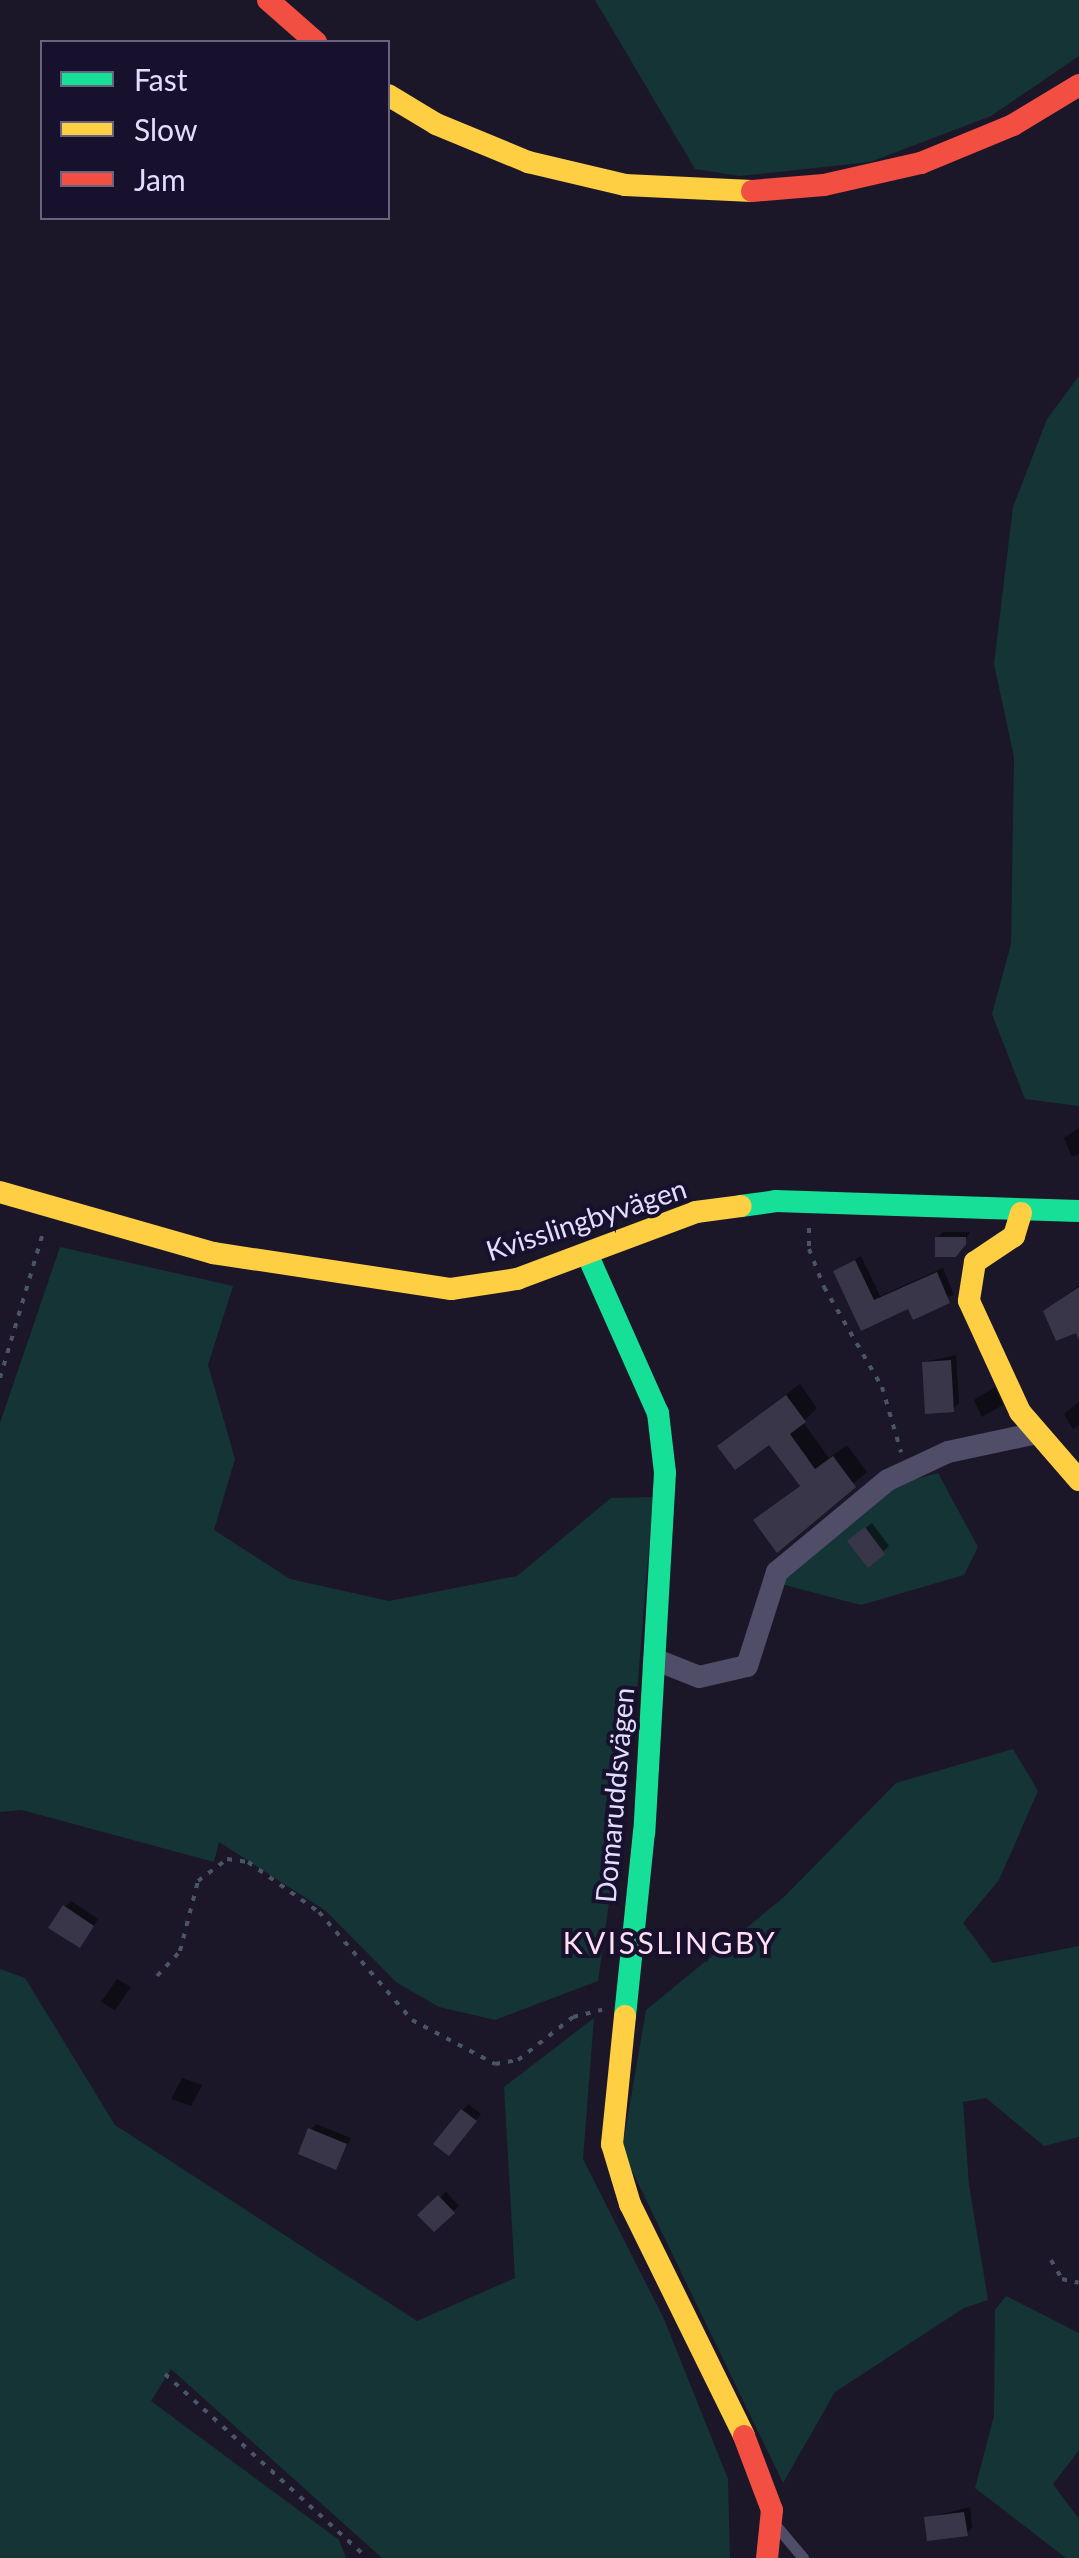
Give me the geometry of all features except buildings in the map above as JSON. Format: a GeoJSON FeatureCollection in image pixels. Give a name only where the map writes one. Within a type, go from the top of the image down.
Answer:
{"type":"FeatureCollection","features":[{"type":"Feature","properties":{"kind":"street"},"geometry":{"type":"LineString","coordinates":[[268,0],[314,40]]}},
{"type":"Feature","properties":{"kind":"street"},"geometry":{"type":"LineString","coordinates":[[390,95],[436,124],[528,162],[625,185],[724,193],[824,186],[921,162],[1013,125],[1079,85]]}},
{"type":"Feature","properties":{"kind":"street","name":"Kvisslingbyvägen"},"geometry":{"type":"LineString","coordinates":[[0,1192],[50,1210],[212,1253],[387,1284],[450,1289],[518,1280],[588,1256],[644,1227],[696,1212],[809,1203],[1021,1213],[1079,1211]]}},
{"type":"Feature","properties":{"kind":"street"},"geometry":{"type":"LineString","coordinates":[[1021,1213],[1014,1236],[975,1262],[968,1280],[969,1301],[1037,1433],[1079,1480]]}},
{"type":"Feature","properties":{"kind":"street","name":"Domaruddsvägen"},"geometry":{"type":"LineString","coordinates":[[588,1256],[658,1413],[665,1473],[654,1660],[612,2144],[630,2204],[742,2432],[771,2522],[767,2558]]}},
{"type":"Feature","properties":{"kind":"street"},"geometry":{"type":"LineString","coordinates":[[654,1660],[699,1677],[747,1666],[777,1572],[905,1472],[948,1452],[1037,1433]]}},
{"type":"Feature","properties":{"kind":"lane"},"geometry":{"type":"LineString","coordinates":[[771,2522],[803,2558]]}},
{"type":"Feature","properties":{"kind":"path"},"geometry":{"type":"LineString","coordinates":[[809,1203],[809,1249],[882,1387],[905,1472]]}},
{"type":"Feature","properties":{"kind":"path"},"geometry":{"type":"LineString","coordinates":[[0,1378],[50,1210]]}},
{"type":"Feature","properties":{"kind":"path"},"geometry":{"type":"LineString","coordinates":[[157,1976],[180,1951],[198,1881],[226,1859],[248,1862],[320,1912],[412,2020],[495,2064],[518,2060],[574,2018],[594,2010],[623,2011]]}},
{"type":"Feature","properties":{"kind":"path"},"geometry":{"type":"LineString","coordinates":[[1051,2260],[1062,2279],[1079,2282]]}},
{"type":"Feature","properties":{"kind":"path"},"geometry":{"type":"LineString","coordinates":[[165,2374],[367,2558]]}},
{"type":"Feature","properties":{"kind":"green space"},"geometry":{"type":"Polygon","coordinates":[[[595,0],[1079,0],[1079,56],[991,116],[870,162],[740,176],[695,169],[595,0]]]}},
{"type":"Feature","properties":{"kind":"green space"},"geometry":{"type":"Polygon","coordinates":[[[1079,376],[1079,1106],[1025,1099],[992,1014],[1011,944],[1014,757],[994,664],[1013,507],[1047,419],[1079,376]]]}},
{"type":"Feature","properties":{"kind":"green space"},"geometry":{"type":"Polygon","coordinates":[[[60,1247],[233,1286],[208,1365],[235,1459],[214,1530],[290,1579],[389,1601],[517,1576],[611,1498],[653,1497],[635,1717],[598,1981],[495,2020],[439,2007],[396,1982],[326,1911],[219,1842],[214,1862],[22,1810],[0,1812],[0,1423],[60,1247]]]}},
{"type":"Feature","properties":{"kind":"green space"},"geometry":{"type":"Polygon","coordinates":[[[938,1473],[978,1547],[964,1575],[861,1605],[781,1584],[788,1569],[893,1485],[938,1473]]]}},
{"type":"Feature","properties":{"kind":"green space"},"geometry":{"type":"Polygon","coordinates":[[[1013,1749],[1038,1791],[999,1880],[963,1923],[993,1963],[1079,1946],[1079,2137],[1044,2146],[986,2098],[963,2102],[969,2185],[988,2300],[964,2308],[835,2392],[783,2483],[622,2150],[646,2010],[784,1897],[896,1783],[1013,1749]]]}},
{"type":"Feature","properties":{"kind":"green space"},"geometry":{"type":"Polygon","coordinates":[[[0,1969],[25,1978],[115,2125],[417,2321],[515,2278],[504,2087],[594,2018],[583,2159],[664,2319],[728,2479],[730,2558],[382,2558],[171,2369],[151,2401],[339,2540],[346,2558],[0,2558],[0,1969]]]}},
{"type":"Feature","properties":{"kind":"green space"},"geometry":{"type":"Polygon","coordinates":[[[1006,2296],[1079,2333],[1079,2450],[1053,2484],[1079,2519],[1079,2558],[1066,2558],[975,2488],[994,2416],[995,2310],[1006,2296]]]}},
{"type":"Feature","properties":{"kind":"traffic: fast"},"geometry":{"type":"LineString","coordinates":[[741,1206],[775,1201],[1079,1211]]}},
{"type":"Feature","properties":{"kind":"traffic: fast"},"geometry":{"type":"LineString","coordinates":[[588,1256],[658,1413],[665,1473],[644,1832],[625,2016]]}},
{"type":"Feature","properties":{"kind":"traffic: slow"},"geometry":{"type":"LineString","coordinates":[[390,96],[436,124],[528,162],[625,185],[752,191]]}},
{"type":"Feature","properties":{"kind":"traffic: slow"},"geometry":{"type":"LineString","coordinates":[[0,1192],[213,1253],[451,1289],[517,1279],[696,1212],[741,1206]]}},
{"type":"Feature","properties":{"kind":"traffic: slow"},"geometry":{"type":"LineString","coordinates":[[1021,1213],[1014,1236],[975,1262],[969,1301],[1020,1412],[1079,1480]]}},
{"type":"Feature","properties":{"kind":"traffic: slow"},"geometry":{"type":"LineString","coordinates":[[625,2016],[612,2144],[630,2204],[744,2436]]}},
{"type":"Feature","properties":{"kind":"traffic: jam"},"geometry":{"type":"LineString","coordinates":[[268,0],[314,40]]}},
{"type":"Feature","properties":{"kind":"traffic: jam"},"geometry":{"type":"LineString","coordinates":[[752,191],[824,185],[921,163],[1013,125],[1079,85]]}},
{"type":"Feature","properties":{"kind":"traffic: jam"},"geometry":{"type":"LineString","coordinates":[[744,2436],[772,2510],[767,2558]]}},
{"type":"Feature","properties":{"kind":"district","name":"KVISSLINGBY"},"geometry":{"type":"Point","coordinates":[670,1942]}}]}
